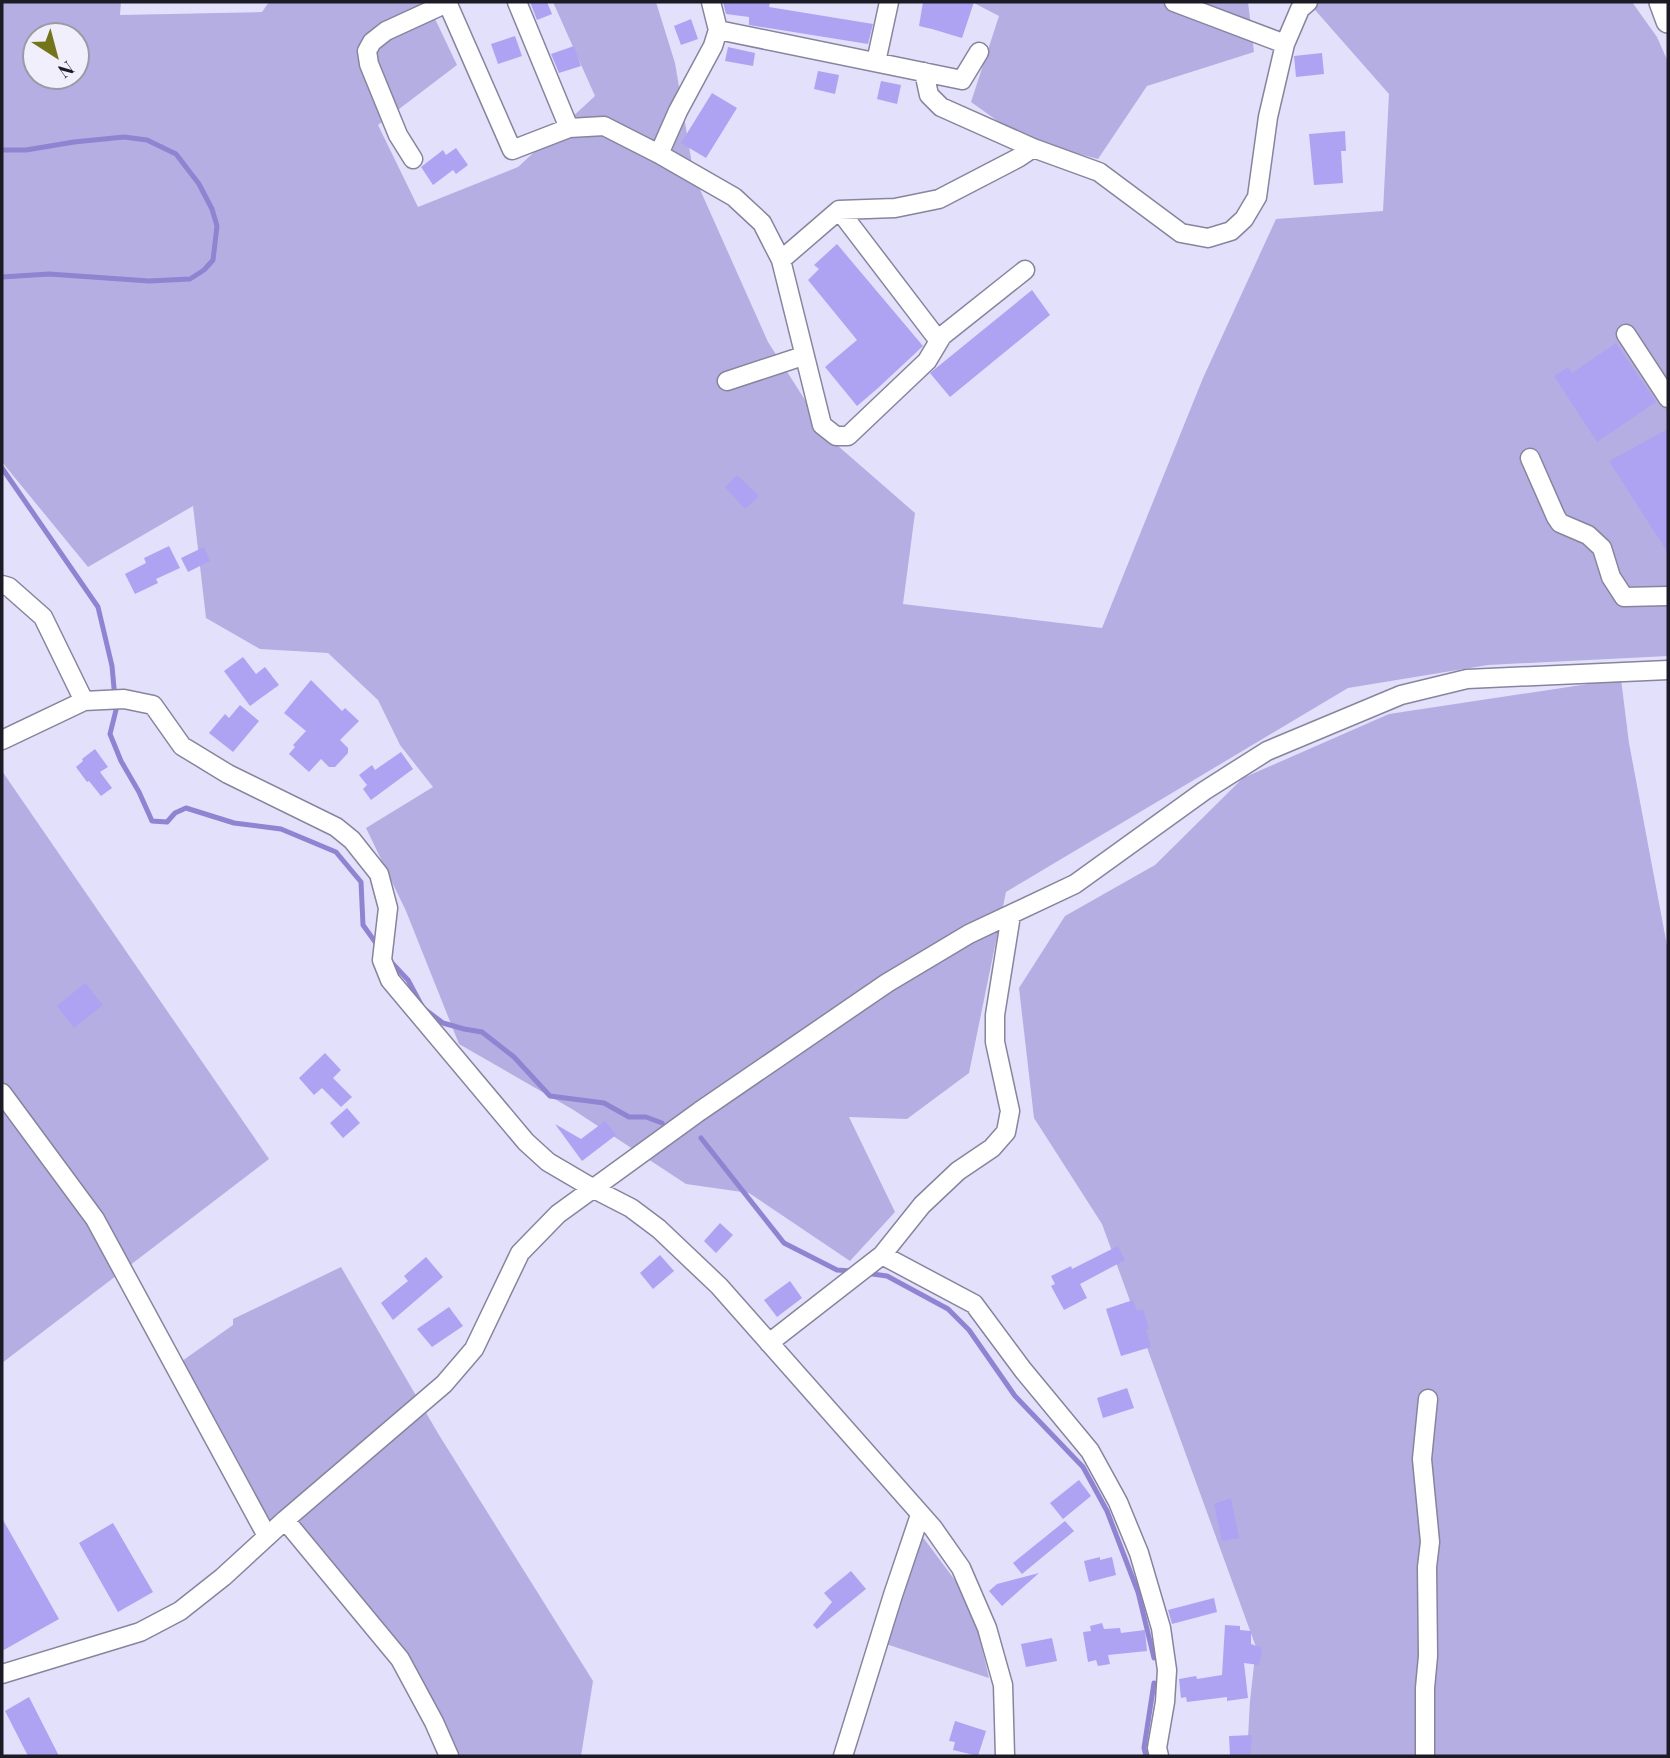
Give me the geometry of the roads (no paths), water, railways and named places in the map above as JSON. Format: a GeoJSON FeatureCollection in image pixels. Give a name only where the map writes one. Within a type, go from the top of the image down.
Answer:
{"type":"FeatureCollection","features":[{"type":"Feature","properties":{"kind":"street"},"geometry":{"type":"LineString","coordinates":[[413,159],[398,135],[369,64],[367,51],[372,42],[386,31],[447,2],[512,150],[569,128],[604,126],[734,197],[762,223],[781,260],[821,425],[836,436],[848,436],[927,361],[942,336],[1024,270]]}},
{"type":"Feature","properties":{"kind":"street"},"geometry":{"type":"LineString","coordinates":[[517,2],[569,128]]}},
{"type":"Feature","properties":{"kind":"street"},"geometry":{"type":"LineString","coordinates":[[659,154],[678,111],[713,46],[718,30],[711,2]]}},
{"type":"Feature","properties":{"kind":"street"},"geometry":{"type":"LineString","coordinates":[[876,62],[889,2]]}},
{"type":"Feature","properties":{"kind":"street"},"geometry":{"type":"LineString","coordinates":[[1174,2],[1285,44]]}},
{"type":"Feature","properties":{"kind":"street"},"geometry":{"type":"LineString","coordinates":[[925,72],[929,95],[941,107],[1033,148],[1099,172],[1181,233],[1208,238],[1231,231],[1244,219],[1257,197],[1268,117],[1285,44],[1300,9],[1308,2]]}},
{"type":"Feature","properties":{"kind":"street"},"geometry":{"type":"LineString","coordinates":[[1661,2],[1668,21]]}},
{"type":"Feature","properties":{"kind":"street"},"geometry":{"type":"LineString","coordinates":[[718,30],[962,80],[979,52]]}},
{"type":"Feature","properties":{"kind":"street"},"geometry":{"type":"LineString","coordinates":[[781,260],[839,210],[895,208],[939,199],[1033,148]]}},
{"type":"Feature","properties":{"kind":"street"},"geometry":{"type":"LineString","coordinates":[[839,210],[939,341]]}},
{"type":"Feature","properties":{"kind":"street"},"geometry":{"type":"LineString","coordinates":[[1626,334],[1668,398]]}},
{"type":"Feature","properties":{"kind":"street"},"geometry":{"type":"LineString","coordinates":[[727,381],[803,356]]}},
{"type":"Feature","properties":{"kind":"street"},"geometry":{"type":"LineString","coordinates":[[1530,458],[1560,523],[1588,535],[1602,548],[1611,577],[1624,597],[1668,596]]}},
{"type":"Feature","properties":{"kind":"street"},"geometry":{"type":"LineString","coordinates":[[2,585],[9,587],[43,617],[84,701]]}},
{"type":"Feature","properties":{"kind":"street"},"geometry":{"type":"LineString","coordinates":[[2,1674],[140,1632],[180,1611],[223,1577],[285,1520],[444,1384],[474,1349],[520,1253],[558,1214],[700,1111],[887,983],[969,934],[1075,884],[1203,791],[1267,751],[1401,695],[1476,678],[1668,670]]}},
{"type":"Feature","properties":{"kind":"street"},"geometry":{"type":"LineString","coordinates":[[2,740],[84,701],[124,699],[153,705],[182,746],[228,774],[336,827],[352,840],[379,874],[388,908],[382,960],[390,979],[526,1142],[548,1162],[631,1208],[659,1229],[719,1286],[933,1528],[961,1568],[987,1628],[1003,1685],[1005,1756]]}},
{"type":"Feature","properties":{"kind":"street"},"geometry":{"type":"LineString","coordinates":[[769,1343],[882,1255],[922,1205],[958,1171],[992,1148],[1006,1132],[1010,1111],[995,1042],[995,1015],[1011,915]]}},
{"type":"Feature","properties":{"kind":"street"},"geometry":{"type":"LineString","coordinates":[[2,1093],[96,1219],[267,1536]]}},
{"type":"Feature","properties":{"kind":"street"},"geometry":{"type":"LineString","coordinates":[[882,1255],[974,1304],[1023,1370],[1090,1451],[1118,1502],[1139,1553],[1161,1628],[1167,1670],[1166,1702],[1157,1748],[1159,1756]]}},
{"type":"Feature","properties":{"kind":"street"},"geometry":{"type":"LineString","coordinates":[[1425,1756],[1424,1688],[1429,1656],[1427,1567],[1430,1542],[1422,1459],[1428,1399]]}},
{"type":"Feature","properties":{"kind":"street"},"geometry":{"type":"LineString","coordinates":[[843,1756],[920,1515]]}},
{"type":"Feature","properties":{"kind":"street"},"geometry":{"type":"LineString","coordinates":[[285,1520],[400,1659],[449,1756]]}},
{"type":"Feature","properties":{"kind":"waterway"},"geometry":{"type":"LineString","coordinates":[[2,150],[26,150],[124,137],[147,140],[176,154],[199,184],[212,209],[217,226],[213,260],[190,279],[149,281],[49,274],[2,277]]}},
{"type":"Feature","properties":{"kind":"waterway"},"geometry":{"type":"LineString","coordinates":[[2,468],[98,607],[112,666],[116,710],[110,734],[152,821],[167,822],[175,813],[186,808],[234,823],[281,829],[336,852],[361,882],[363,925],[378,946]]}},
{"type":"Feature","properties":{"kind":"waterway"},"geometry":{"type":"LineString","coordinates":[[391,962],[408,980],[423,1008],[443,1023],[482,1032],[514,1057],[550,1096],[604,1103],[629,1117],[646,1117],[662,1123]]}},
{"type":"Feature","properties":{"kind":"waterway"},"geometry":{"type":"LineString","coordinates":[[701,1138],[784,1243],[837,1270],[852,1271]]}},
{"type":"Feature","properties":{"kind":"waterway"},"geometry":{"type":"LineString","coordinates":[[865,1273],[887,1276],[948,1309],[969,1330],[1015,1396],[1083,1467],[1107,1511],[1138,1592],[1154,1658]]}},
{"type":"Feature","properties":{"kind":"waterway"},"geometry":{"type":"LineString","coordinates":[[1146,1756],[1144,1748],[1154,1683]]}}]}
